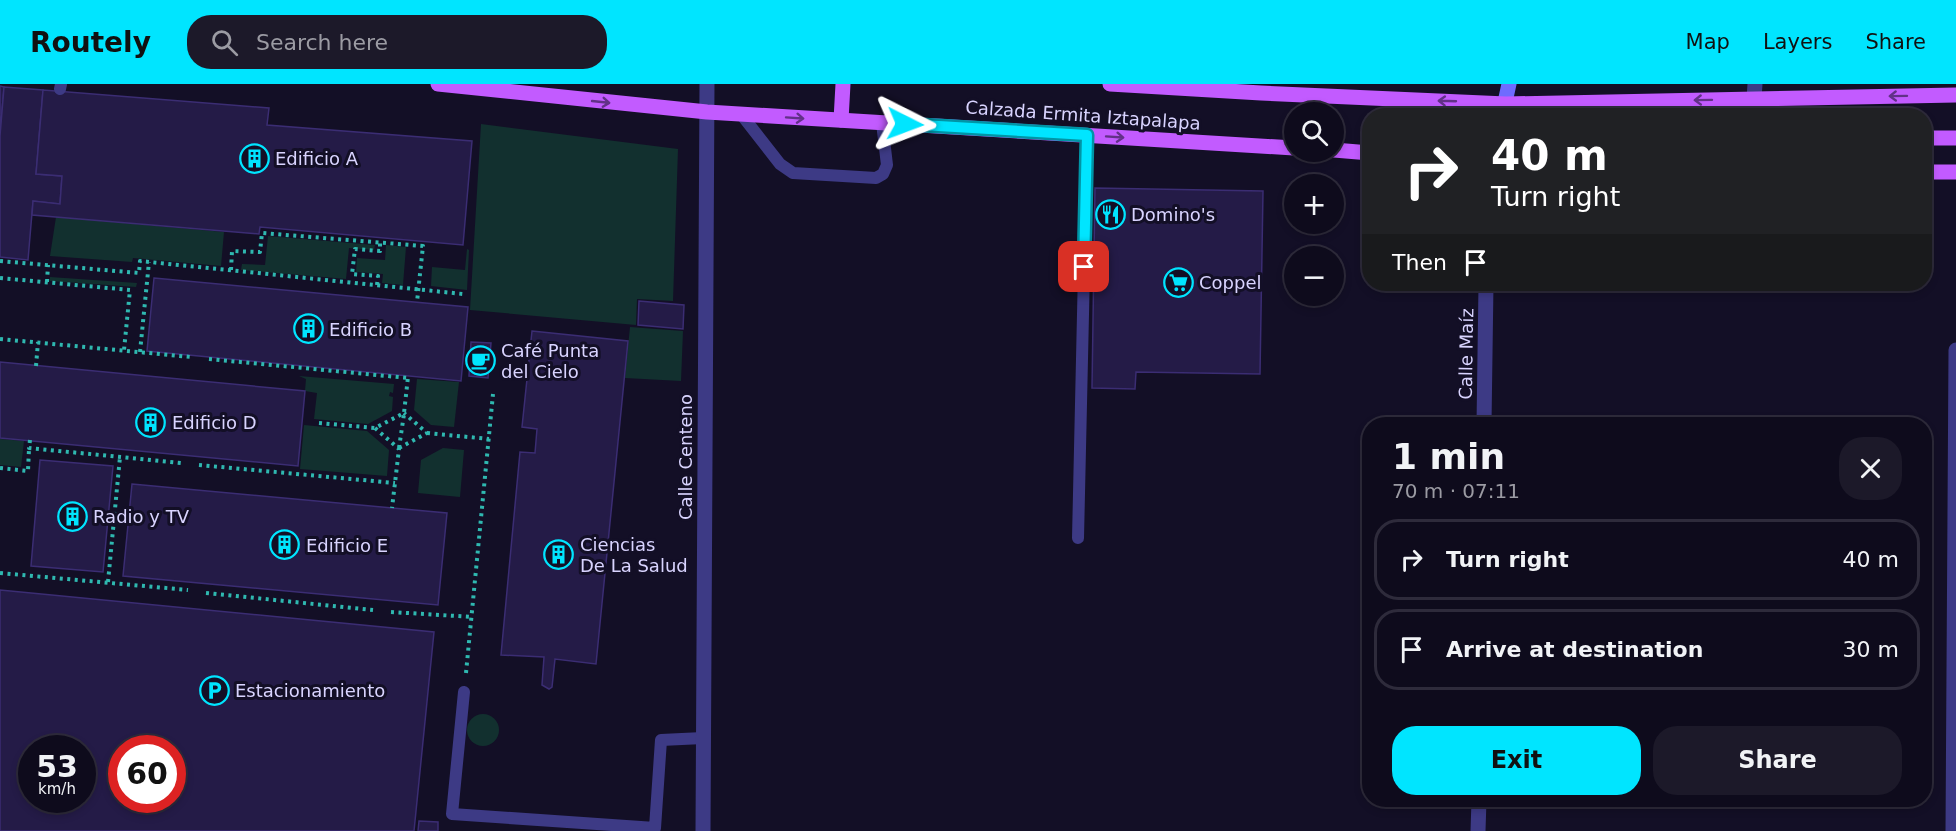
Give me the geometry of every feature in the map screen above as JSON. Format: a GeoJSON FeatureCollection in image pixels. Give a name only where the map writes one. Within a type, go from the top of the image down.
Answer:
{"type":"FeatureCollection","features":[{"type":"Feature","properties":{"kind":"main road","name":"Calzada Ermita Iztapalapa"},"geometry":{"type":"LineString","coordinates":[[438,84],[561,91],[707,112],[1284,147]]}},
{"type":"Feature","properties":{"kind":"main road"},"geometry":{"type":"LineString","coordinates":[[841,120],[843,84]]}},
{"type":"Feature","properties":{"kind":"main road","name":"Calzada Ermita Iztapalapa"},"geometry":{"type":"LineString","coordinates":[[1110,84],[1261,88],[1482,108]]}},
{"type":"Feature","properties":{"kind":"main road","name":"Calzada Ermita Iztapalapa"},"geometry":{"type":"LineString","coordinates":[[1532,108],[1755,92],[1956,95]]}},
{"type":"Feature","properties":{"kind":"main road"},"geometry":{"type":"LineString","coordinates":[[1932,138],[1956,138]]}},
{"type":"Feature","properties":{"kind":"main road"},"geometry":{"type":"LineString","coordinates":[[1344,151],[1362,152]]}},
{"type":"Feature","properties":{"kind":"main road"},"geometry":{"type":"LineString","coordinates":[[1932,172],[1956,172]]}},
{"type":"Feature","properties":{"kind":"street","name":"Calle Centeno"},"geometry":{"type":"LineString","coordinates":[[703,831],[707,84]]}},
{"type":"Feature","properties":{"kind":"street"},"geometry":{"type":"LineString","coordinates":[[1504,108],[1509,84]]}},
{"type":"Feature","properties":{"kind":"street","name":"Calle Maíz"},"geometry":{"type":"LineString","coordinates":[[1484,417],[1486,291]]}},
{"type":"Feature","properties":{"kind":"street"},"geometry":{"type":"LineString","coordinates":[[1953,831],[1956,350]]}},
{"type":"Feature","properties":{"kind":"street"},"geometry":{"type":"LineString","coordinates":[[1478,831],[1479,807]]}},
{"type":"Feature","properties":{"kind":"lane"},"geometry":{"type":"LineString","coordinates":[[741,114],[780,164],[793,173],[876,178],[883,174],[887,165],[882,123]]}},
{"type":"Feature","properties":{"kind":"lane"},"geometry":{"type":"LineString","coordinates":[[1078,538],[1087,135]]}},
{"type":"Feature","properties":{"kind":"lane"},"geometry":{"type":"LineString","coordinates":[[464,692],[452,814],[655,828],[661,740],[703,738]]}},
{"type":"Feature","properties":{"kind":"path"},"geometry":{"type":"LineString","coordinates":[[231,270],[232,251],[260,252],[262,233],[423,246],[417,303]]}},
{"type":"Feature","properties":{"kind":"path"},"geometry":{"type":"LineString","coordinates":[[377,285],[378,276],[352,274],[355,249],[380,251],[380,243]]}},
{"type":"Feature","properties":{"kind":"path"},"geometry":{"type":"LineString","coordinates":[[0,261],[139,273],[140,261],[462,294]]}},
{"type":"Feature","properties":{"kind":"path"},"geometry":{"type":"LineString","coordinates":[[140,352],[149,262]]}},
{"type":"Feature","properties":{"kind":"path"},"geometry":{"type":"LineString","coordinates":[[47,282],[48,265]]}},
{"type":"Feature","properties":{"kind":"path"},"geometry":{"type":"LineString","coordinates":[[0,278],[130,290],[124,350]]}},
{"type":"Feature","properties":{"kind":"path"},"geometry":{"type":"LineString","coordinates":[[0,339],[191,357]]}},
{"type":"Feature","properties":{"kind":"path"},"geometry":{"type":"LineString","coordinates":[[36,366],[38,342]]}},
{"type":"Feature","properties":{"kind":"path"},"geometry":{"type":"LineString","coordinates":[[209,359],[408,377],[392,508]]}},
{"type":"Feature","properties":{"kind":"path"},"geometry":{"type":"LineString","coordinates":[[464,692],[493,394]]}},
{"type":"Feature","properties":{"kind":"path"},"geometry":{"type":"LineString","coordinates":[[375,429],[404,413]]}},
{"type":"Feature","properties":{"kind":"path"},"geometry":{"type":"LineString","coordinates":[[404,413],[427,433]]}},
{"type":"Feature","properties":{"kind":"path"},"geometry":{"type":"LineString","coordinates":[[319,423],[375,429],[399,448]]}},
{"type":"Feature","properties":{"kind":"path"},"geometry":{"type":"LineString","coordinates":[[399,448],[427,433],[489,439]]}},
{"type":"Feature","properties":{"kind":"path"},"geometry":{"type":"LineString","coordinates":[[0,468],[28,471],[30,440]]}},
{"type":"Feature","properties":{"kind":"path"},"geometry":{"type":"LineString","coordinates":[[29,448],[181,463]]}},
{"type":"Feature","properties":{"kind":"path"},"geometry":{"type":"LineString","coordinates":[[108,582],[120,457]]}},
{"type":"Feature","properties":{"kind":"path"},"geometry":{"type":"LineString","coordinates":[[199,465],[395,483]]}},
{"type":"Feature","properties":{"kind":"path"},"geometry":{"type":"LineString","coordinates":[[0,573],[188,590]]}},
{"type":"Feature","properties":{"kind":"path"},"geometry":{"type":"LineString","coordinates":[[206,593],[373,610]]}},
{"type":"Feature","properties":{"kind":"path"},"geometry":{"type":"LineString","coordinates":[[391,612],[472,617]]}},
{"type":"Feature","properties":{"kind":"green space"},"geometry":{"type":"Polygon","coordinates":[[[481,124],[678,149],[673,301],[637,299],[636,325],[470,310],[481,124]]]}},
{"type":"Feature","properties":{"kind":"green space"},"geometry":{"type":"Polygon","coordinates":[[[56,217],[224,232],[221,266],[133,258],[132,262],[50,256],[56,217]]]}},
{"type":"Feature","properties":{"kind":"green space"},"geometry":{"type":"Polygon","coordinates":[[[268,236],[375,245],[374,250],[349,248],[346,279],[241,270],[242,264],[265,265],[268,236]]]}},
{"type":"Feature","properties":{"kind":"green space"},"geometry":{"type":"Polygon","coordinates":[[[386,245],[406,247],[403,285],[382,283],[383,274],[356,272],[357,258],[385,260],[386,245]]]}},
{"type":"Feature","properties":{"kind":"green space"},"geometry":{"type":"Polygon","coordinates":[[[467,249],[469,250],[467,290],[431,286],[432,267],[465,270],[467,249]]]}},
{"type":"Feature","properties":{"kind":"green space"},"geometry":{"type":"Polygon","coordinates":[[[50,277],[137,283],[136,287],[50,281],[50,277]]]}},
{"type":"Feature","properties":{"kind":"green space"},"geometry":{"type":"Polygon","coordinates":[[[630,327],[683,331],[681,381],[625,378],[630,327]]]}},
{"type":"Feature","properties":{"kind":"green space"},"geometry":{"type":"Polygon","coordinates":[[[299,376],[394,384],[393,393],[390,392],[389,396],[393,397],[392,411],[368,424],[314,419],[317,393],[305,391],[306,379],[299,376]]]}},
{"type":"Feature","properties":{"kind":"green space"},"geometry":{"type":"Polygon","coordinates":[[[417,379],[459,382],[454,427],[431,425],[414,410],[417,379]]]}},
{"type":"Feature","properties":{"kind":"green space"},"geometry":{"type":"Polygon","coordinates":[[[304,425],[367,431],[389,450],[387,476],[300,469],[304,425]]]}},
{"type":"Feature","properties":{"kind":"green space"},"geometry":{"type":"Polygon","coordinates":[[[0,439],[24,441],[21,467],[0,465],[0,439]]]}},
{"type":"Feature","properties":{"kind":"green space"},"geometry":{"type":"Polygon","coordinates":[[[443,448],[464,450],[460,497],[418,493],[421,460],[443,448]]]}},
{"type":"Feature","properties":{"kind":"green space"},"geometry":{"type":"Polygon","coordinates":[[[483,714],[494,719],[499,730],[494,741],[483,746],[472,741],[467,730],[472,719],[483,714]]]}},
{"type":"Feature","properties":{"kind":"building"},"geometry":{"type":"Polygon","coordinates":[[[0,86],[4,87],[0,136],[0,86]]]}},
{"type":"Feature","properties":{"kind":"building"},"geometry":{"type":"Polygon","coordinates":[[[4,87],[43,90],[36,174],[62,176],[60,204],[33,201],[28,260],[0,257],[0,136],[4,87]]]}},
{"type":"Feature","properties":{"kind":"building","name":"Edificio A"},"geometry":{"type":"Polygon","coordinates":[[[43,90],[269,108],[267,125],[472,141],[463,245],[260,227],[259,234],[32,215],[33,201],[60,204],[62,176],[36,174],[43,90]]]}},
{"type":"Feature","properties":{"kind":"building","name":"Coppel"},"geometry":{"type":"Polygon","coordinates":[[[1095,188],[1263,191],[1260,374],[1136,372],[1135,389],[1092,388],[1095,188]]]}},
{"type":"Feature","properties":{"kind":"building","name":"Edificio B"},"geometry":{"type":"Polygon","coordinates":[[[154,278],[468,307],[461,381],[147,351],[154,278]]]}},
{"type":"Feature","properties":{"kind":"building"},"geometry":{"type":"Polygon","coordinates":[[[639,301],[684,305],[683,329],[638,325],[639,301]]]}},
{"type":"Feature","properties":{"kind":"building","name":"Ciencias De La Salud"},"geometry":{"type":"Polygon","coordinates":[[[532,331],[628,341],[596,664],[555,659],[552,687],[549,689],[542,685],[544,657],[501,655],[520,452],[535,453],[537,429],[522,427],[532,331]]]}},
{"type":"Feature","properties":{"kind":"building","name":"Café Punta del Cielo"},"geometry":{"type":"Polygon","coordinates":[[[471,342],[491,343],[488,378],[469,376],[471,342]]]}},
{"type":"Feature","properties":{"kind":"building","name":"Edificio D"},"geometry":{"type":"Polygon","coordinates":[[[0,362],[305,391],[298,466],[0,438],[0,362]]]}},
{"type":"Feature","properties":{"kind":"building","name":"Radio y TV"},"geometry":{"type":"Polygon","coordinates":[[[40,460],[113,466],[103,572],[31,566],[40,460]]]}},
{"type":"Feature","properties":{"kind":"building","name":"Edificio E"},"geometry":{"type":"Polygon","coordinates":[[[132,484],[447,513],[438,605],[123,576],[132,484]]]}},
{"type":"Feature","properties":{"kind":"building","name":"Estacionamiento"},"geometry":{"type":"Polygon","coordinates":[[[0,590],[434,632],[414,831],[0,831],[0,590]]]}},
{"type":"Feature","properties":{"kind":"building"},"geometry":{"type":"Polygon","coordinates":[[[419,821],[438,822],[438,831],[418,831],[419,821]]]}},
{"type":"Feature","properties":{"kind":"place","name":"Edificio A"},"geometry":{"type":"Point","coordinates":[254,158]}},
{"type":"Feature","properties":{"kind":"place","name":"Domino's"},"geometry":{"type":"Point","coordinates":[1110,214]}},
{"type":"Feature","properties":{"kind":"place","name":"Coppel"},"geometry":{"type":"Point","coordinates":[1178,282]}},
{"type":"Feature","properties":{"kind":"place","name":"Edificio B"},"geometry":{"type":"Point","coordinates":[308,329]}},
{"type":"Feature","properties":{"kind":"place","name":"Café Punta del Cielo"},"geometry":{"type":"Point","coordinates":[480,360]}},
{"type":"Feature","properties":{"kind":"place","name":"Edificio D"},"geometry":{"type":"Point","coordinates":[151,422]}},
{"type":"Feature","properties":{"kind":"place","name":"Radio y TV"},"geometry":{"type":"Point","coordinates":[72,516]}},
{"type":"Feature","properties":{"kind":"place","name":"Edificio E"},"geometry":{"type":"Point","coordinates":[285,545]}},
{"type":"Feature","properties":{"kind":"place","name":"Ciencias De La Salud"},"geometry":{"type":"Point","coordinates":[559,554]}},
{"type":"Feature","properties":{"kind":"place","name":"Estacionamiento"},"geometry":{"type":"Point","coordinates":[214,690]}},
{"type":"Feature","properties":{"kind":"route"},"geometry":{"type":"LineString","coordinates":[[905,124],[1087,135],[1084,267]]}}]}
